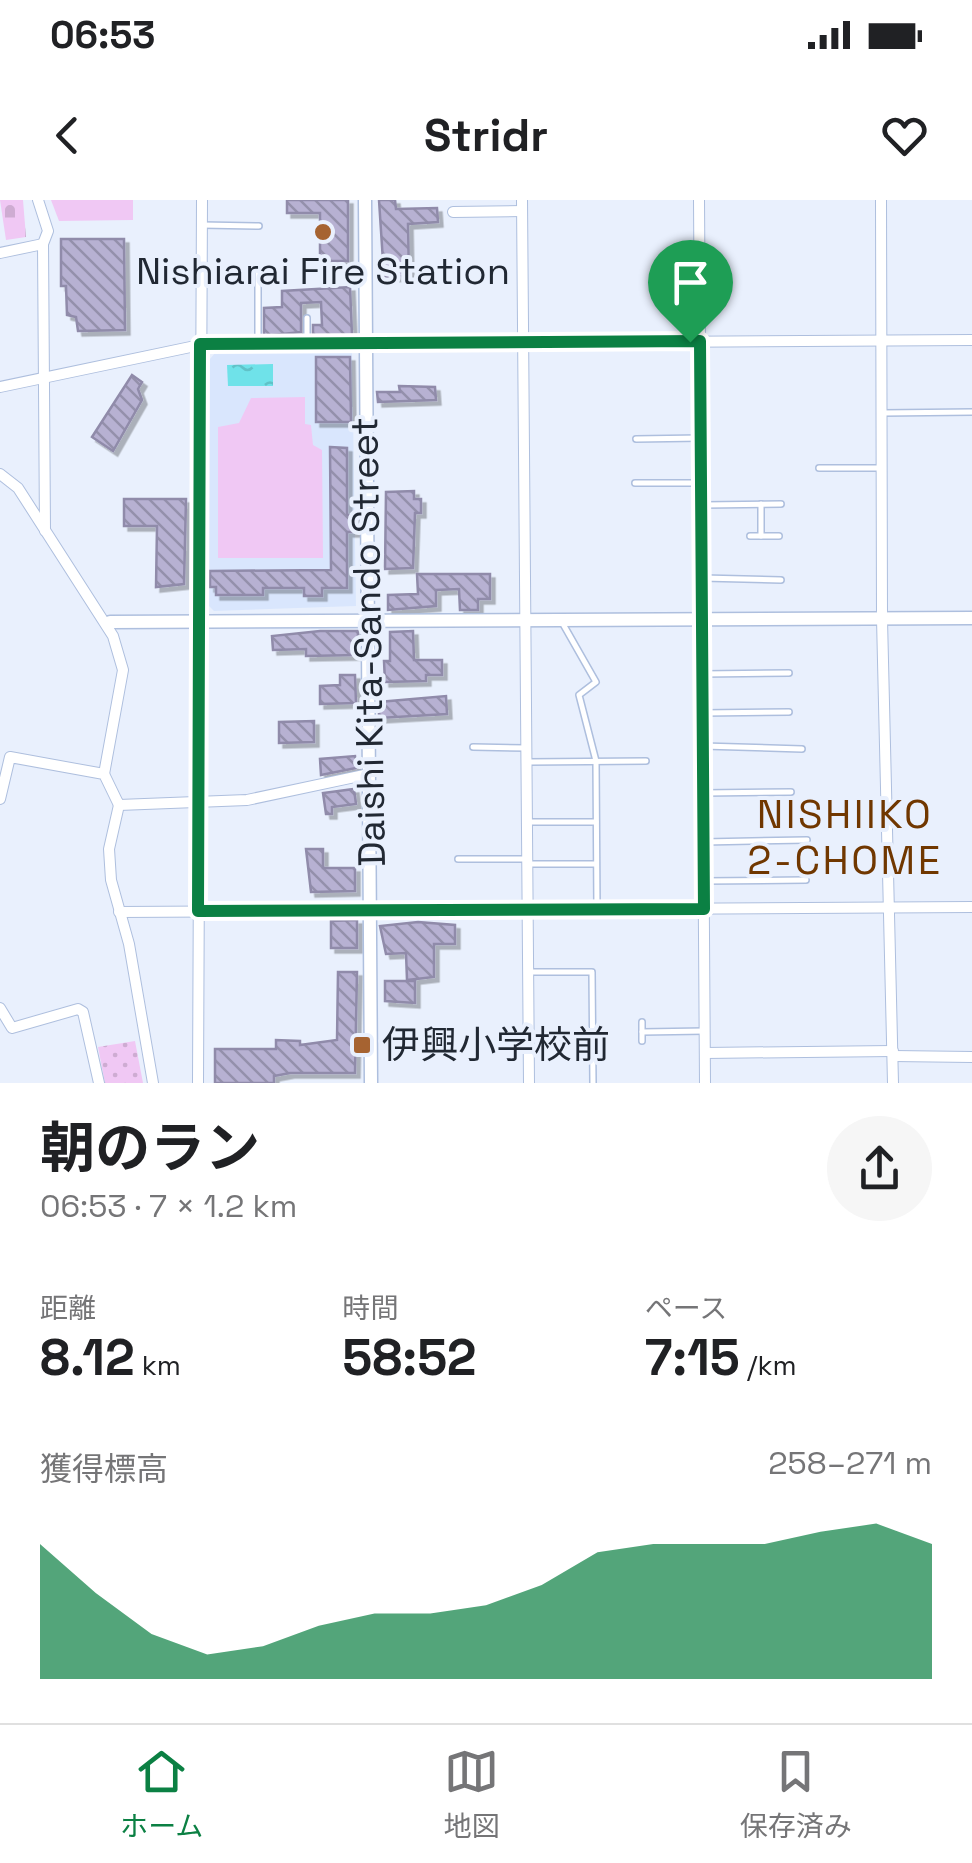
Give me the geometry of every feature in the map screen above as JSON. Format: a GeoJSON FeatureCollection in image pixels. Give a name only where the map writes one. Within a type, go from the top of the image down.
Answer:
{"type":"FeatureCollection","features":[{"type":"Feature","properties":{"kind":"street"},"geometry":{"type":"LineString","coordinates":[[38,200],[48,232],[43,244],[45,531]]}},
{"type":"Feature","properties":{"kind":"street"},"geometry":{"type":"LineString","coordinates":[[198,1083],[202,200]]}},
{"type":"Feature","properties":{"kind":"street","name":"Daishi Kita-Sando Street"},"geometry":{"type":"LineString","coordinates":[[365,200],[371,1083]]}},
{"type":"Feature","properties":{"kind":"street"},"geometry":{"type":"LineString","coordinates":[[699,200],[705,1083]]}},
{"type":"Feature","properties":{"kind":"street"},"geometry":{"type":"LineString","coordinates":[[882,200],[882,619],[893,1083]]}},
{"type":"Feature","properties":{"kind":"street"},"geometry":{"type":"LineString","coordinates":[[453,212],[522,206],[529,1083]]}},
{"type":"Feature","properties":{"kind":"street"},"geometry":{"type":"LineString","coordinates":[[0,253],[43,244]]}},
{"type":"Feature","properties":{"kind":"street"},"geometry":{"type":"LineString","coordinates":[[0,387],[200,344],[972,340]]}},
{"type":"Feature","properties":{"kind":"street"},"geometry":{"type":"LineString","coordinates":[[0,474],[18,488],[107,623],[123,670],[104,774],[119,805],[109,849],[153,1083]]}},
{"type":"Feature","properties":{"kind":"street"},"geometry":{"type":"LineString","coordinates":[[107,623],[972,618]]}},
{"type":"Feature","properties":{"kind":"street"},"geometry":{"type":"LineString","coordinates":[[0,795],[10,757],[104,774]]}},
{"type":"Feature","properties":{"kind":"street"},"geometry":{"type":"LineString","coordinates":[[119,805],[246,800],[369,774]]}},
{"type":"Feature","properties":{"kind":"street"},"geometry":{"type":"LineString","coordinates":[[119,912],[972,907]]}},
{"type":"Feature","properties":{"kind":"street"},"geometry":{"type":"LineString","coordinates":[[0,1008],[12,1028],[78,1009],[83,1012],[99,1083]]}},
{"type":"Feature","properties":{"kind":"street"},"geometry":{"type":"LineString","coordinates":[[704,1053],[972,1058]]}},
{"type":"Feature","properties":{"kind":"lane"},"geometry":{"type":"LineString","coordinates":[[202,226],[259,226]]}},
{"type":"Feature","properties":{"kind":"lane"},"geometry":{"type":"LineString","coordinates":[[258,271],[258,344]]}},
{"type":"Feature","properties":{"kind":"lane"},"geometry":{"type":"LineString","coordinates":[[307,318],[307,344]]}},
{"type":"Feature","properties":{"kind":"lane"},"geometry":{"type":"LineString","coordinates":[[883,414],[972,412]]}},
{"type":"Feature","properties":{"kind":"lane"},"geometry":{"type":"LineString","coordinates":[[636,438],[702,438]]}},
{"type":"Feature","properties":{"kind":"lane"},"geometry":{"type":"LineString","coordinates":[[819,468],[884,468]]}},
{"type":"Feature","properties":{"kind":"lane"},"geometry":{"type":"LineString","coordinates":[[635,483],[703,483]]}},
{"type":"Feature","properties":{"kind":"lane"},"geometry":{"type":"LineString","coordinates":[[761,504],[761,536]]}},
{"type":"Feature","properties":{"kind":"lane"},"geometry":{"type":"LineString","coordinates":[[703,505],[781,504]]}},
{"type":"Feature","properties":{"kind":"lane"},"geometry":{"type":"LineString","coordinates":[[750,536],[780,536]]}},
{"type":"Feature","properties":{"kind":"lane"},"geometry":{"type":"LineString","coordinates":[[703,578],[781,580]]}},
{"type":"Feature","properties":{"kind":"lane"},"geometry":{"type":"LineString","coordinates":[[562,621],[596,682],[579,696],[596,761],[597,909]]}},
{"type":"Feature","properties":{"kind":"lane"},"geometry":{"type":"LineString","coordinates":[[703,674],[790,673]]}},
{"type":"Feature","properties":{"kind":"lane"},"geometry":{"type":"LineString","coordinates":[[703,713],[789,712]]}},
{"type":"Feature","properties":{"kind":"lane"},"geometry":{"type":"LineString","coordinates":[[703,746],[802,749]]}},
{"type":"Feature","properties":{"kind":"lane"},"geometry":{"type":"LineString","coordinates":[[473,747],[526,748]]}},
{"type":"Feature","properties":{"kind":"lane"},"geometry":{"type":"LineString","coordinates":[[526,762],[646,761]]}},
{"type":"Feature","properties":{"kind":"lane"},"geometry":{"type":"LineString","coordinates":[[704,793],[792,792]]}},
{"type":"Feature","properties":{"kind":"lane"},"geometry":{"type":"LineString","coordinates":[[526,822],[596,822]]}},
{"type":"Feature","properties":{"kind":"lane"},"geometry":{"type":"LineString","coordinates":[[704,842],[806,840]]}},
{"type":"Feature","properties":{"kind":"lane"},"geometry":{"type":"LineString","coordinates":[[458,860],[596,864]]}},
{"type":"Feature","properties":{"kind":"lane"},"geometry":{"type":"LineString","coordinates":[[704,881],[806,880]]}},
{"type":"Feature","properties":{"kind":"lane"},"geometry":{"type":"LineString","coordinates":[[528,972],[592,972],[593,1083]]}},
{"type":"Feature","properties":{"kind":"lane"},"geometry":{"type":"LineString","coordinates":[[642,1022],[642,1041]]}},
{"type":"Feature","properties":{"kind":"lane"},"geometry":{"type":"LineString","coordinates":[[642,1032],[704,1031]]}},
{"type":"Feature","properties":{"kind":"lane"},"geometry":{"type":"LineString","coordinates":[[529,1038],[592,1037]]}},
{"type":"Feature","properties":{"kind":"shaded area"},"geometry":{"type":"Polygon","coordinates":[[[352,352],[356,606],[214,611],[207,604],[210,359],[215,353],[352,352]]]}},
{"type":"Feature","properties":{"kind":"green space"},"geometry":{"type":"Polygon","coordinates":[[[0,200],[23,200],[26,237],[6,240],[0,200]]]}},
{"type":"Feature","properties":{"kind":"green space"},"geometry":{"type":"Polygon","coordinates":[[[51,200],[133,200],[133,220],[59,221],[51,200]]]}},
{"type":"Feature","properties":{"kind":"green space"},"geometry":{"type":"Polygon","coordinates":[[[305,397],[305,424],[311,425],[313,445],[322,450],[323,558],[218,558],[218,427],[239,423],[251,398],[305,397]]]}},
{"type":"Feature","properties":{"kind":"green space"},"geometry":{"type":"Polygon","coordinates":[[[135,1041],[143,1083],[105,1083],[98,1047],[135,1041]]]}},
{"type":"Feature","properties":{"kind":"water"},"geometry":{"type":"Polygon","coordinates":[[[273,364],[273,386],[228,386],[227,365],[273,364]]]}},
{"type":"Feature","properties":{"kind":"building"},"geometry":{"type":"Polygon","coordinates":[[[287,200],[348,200],[348,261],[320,261],[320,213],[287,213],[287,200]]]}},
{"type":"Feature","properties":{"kind":"building"},"geometry":{"type":"Polygon","coordinates":[[[379,200],[395,200],[396,209],[437,208],[438,222],[408,224],[409,276],[384,277],[379,200]]]}},
{"type":"Feature","properties":{"kind":"building"},"geometry":{"type":"Polygon","coordinates":[[[61,239],[124,239],[125,330],[78,331],[76,317],[67,315],[66,286],[61,286],[61,239]]]}},
{"type":"Feature","properties":{"kind":"building"},"geometry":{"type":"Polygon","coordinates":[[[350,287],[352,335],[313,336],[313,325],[322,325],[321,302],[301,303],[301,332],[264,336],[264,308],[282,307],[282,291],[350,287]]]}},
{"type":"Feature","properties":{"kind":"building"},"geometry":{"type":"Polygon","coordinates":[[[316,357],[350,357],[351,422],[316,422],[316,357]]]}},
{"type":"Feature","properties":{"kind":"building"},"geometry":{"type":"Polygon","coordinates":[[[132,375],[142,382],[138,389],[142,400],[113,451],[92,437],[132,375]]]}},
{"type":"Feature","properties":{"kind":"building"},"geometry":{"type":"Polygon","coordinates":[[[399,386],[435,387],[436,400],[378,402],[377,392],[400,392],[399,386]]]}},
{"type":"Feature","properties":{"kind":"building"},"geometry":{"type":"Polygon","coordinates":[[[330,447],[347,448],[347,515],[355,515],[355,532],[347,532],[347,588],[322,588],[322,596],[304,596],[304,588],[263,588],[263,595],[216,595],[216,587],[210,587],[210,571],[331,570],[330,447]]]}},
{"type":"Feature","properties":{"kind":"building"},"geometry":{"type":"Polygon","coordinates":[[[414,491],[414,499],[421,499],[421,513],[415,513],[413,568],[385,569],[386,492],[414,491]]]}},
{"type":"Feature","properties":{"kind":"building"},"geometry":{"type":"Polygon","coordinates":[[[124,499],[186,499],[184,584],[156,587],[157,526],[124,526],[124,499]]]}},
{"type":"Feature","properties":{"kind":"building"},"geometry":{"type":"Polygon","coordinates":[[[417,574],[490,574],[490,599],[478,599],[478,610],[460,610],[459,589],[436,590],[436,606],[388,610],[388,595],[418,594],[417,574]]]}},
{"type":"Feature","properties":{"kind":"building"},"geometry":{"type":"Polygon","coordinates":[[[358,631],[358,655],[306,656],[306,649],[273,650],[272,636],[358,631]]]}},
{"type":"Feature","properties":{"kind":"building"},"geometry":{"type":"Polygon","coordinates":[[[413,631],[414,660],[442,660],[442,675],[426,675],[426,681],[385,682],[384,661],[390,661],[390,632],[413,631]]]}},
{"type":"Feature","properties":{"kind":"building"},"geometry":{"type":"Polygon","coordinates":[[[340,675],[355,675],[356,703],[320,704],[320,686],[340,685],[340,675]]]}},
{"type":"Feature","properties":{"kind":"building"},"geometry":{"type":"Polygon","coordinates":[[[446,696],[447,714],[379,718],[379,702],[446,696]]]}},
{"type":"Feature","properties":{"kind":"building"},"geometry":{"type":"Polygon","coordinates":[[[314,721],[314,742],[279,743],[279,722],[314,721]]]}},
{"type":"Feature","properties":{"kind":"building"},"geometry":{"type":"Polygon","coordinates":[[[355,756],[356,768],[321,775],[320,759],[355,756]]]}},
{"type":"Feature","properties":{"kind":"building"},"geometry":{"type":"Polygon","coordinates":[[[354,789],[356,804],[332,807],[332,814],[326,814],[323,793],[354,789]]]}},
{"type":"Feature","properties":{"kind":"building"},"geometry":{"type":"Polygon","coordinates":[[[306,849],[323,849],[323,868],[355,868],[355,891],[311,892],[306,849]]]}},
{"type":"Feature","properties":{"kind":"building"},"geometry":{"type":"Polygon","coordinates":[[[357,920],[357,948],[331,948],[331,921],[357,920]]]}},
{"type":"Feature","properties":{"kind":"building"},"geometry":{"type":"Polygon","coordinates":[[[418,922],[455,925],[455,944],[434,944],[434,977],[407,980],[406,953],[386,954],[380,926],[418,922]]]}},
{"type":"Feature","properties":{"kind":"building"},"geometry":{"type":"Polygon","coordinates":[[[338,972],[357,972],[355,1073],[290,1073],[274,1076],[274,1083],[215,1083],[215,1049],[276,1049],[276,1040],[300,1041],[300,1045],[337,1040],[338,972]]]}},
{"type":"Feature","properties":{"kind":"building"},"geometry":{"type":"Polygon","coordinates":[[[385,981],[415,981],[415,1003],[385,1001],[385,981]]]}},
{"type":"Feature","properties":{"kind":"place","name":"Nishiarai Fire Station"},"geometry":{"type":"Point","coordinates":[323,232]}},
{"type":"Feature","properties":{"kind":"place","name":"伊興小学校前"},"geometry":{"type":"Point","coordinates":[362,1045]}},
{"type":"Feature","properties":{"kind":"district","name":"NISHIIKO 2-CHOME"},"geometry":{"type":"Point","coordinates":[845,837]}},
{"type":"Feature","properties":{"kind":"route"},"geometry":{"type":"LineString","coordinates":[[700,341],[704,909],[198,911],[200,344],[690,342],[700,341]]}}]}
